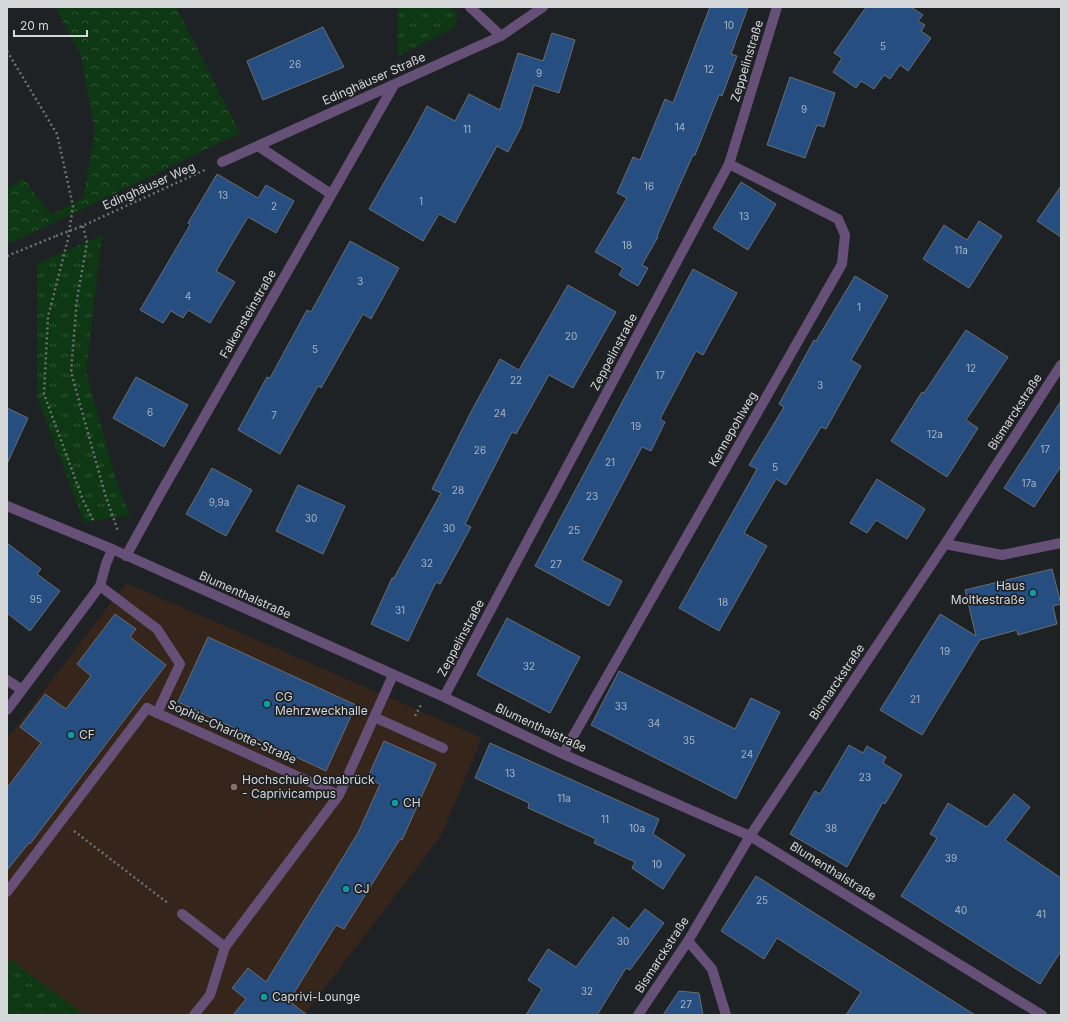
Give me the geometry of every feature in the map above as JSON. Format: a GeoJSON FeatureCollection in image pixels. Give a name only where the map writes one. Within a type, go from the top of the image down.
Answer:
{"type":"FeatureCollection","features":[{"type":"Feature","properties":{"kind":"street"},"geometry":{"type":"LineString","coordinates":[[470,7],[500,36]]}},
{"type":"Feature","properties":{"kind":"street","name":"Edinghäuser Straße"},"geometry":{"type":"LineString","coordinates":[[222,162],[500,36],[543,7]]}},
{"type":"Feature","properties":{"kind":"street","name":"Zeppelinstraße"},"geometry":{"type":"LineString","coordinates":[[444,697],[729,164],[777,7]]}},
{"type":"Feature","properties":{"kind":"street","name":"Falkensteinstraße"},"geometry":{"type":"LineString","coordinates":[[126,556],[394,85]]}},
{"type":"Feature","properties":{"kind":"street"},"geometry":{"type":"LineString","coordinates":[[258,146],[331,194]]}},
{"type":"Feature","properties":{"kind":"street","name":"Kennepohlweg"},"geometry":{"type":"LineString","coordinates":[[563,754],[842,264],[845,234],[838,219],[729,164]]}},
{"type":"Feature","properties":{"kind":"street","name":"Bismarckstraße"},"geometry":{"type":"LineString","coordinates":[[638,1015],[688,941],[750,836],[945,544],[1061,365]]}},
{"type":"Feature","properties":{"kind":"street","name":"Blumenthalstraße"},"geometry":{"type":"LineString","coordinates":[[7,506],[107,547],[444,697],[563,754],[750,836],[1042,1015]]}},
{"type":"Feature","properties":{"kind":"street"},"geometry":{"type":"LineString","coordinates":[[945,544],[1002,555],[1061,543]]}},
{"type":"Feature","properties":{"kind":"street"},"geometry":{"type":"LineString","coordinates":[[7,710],[100,586],[106,564],[107,547]]}},
{"type":"Feature","properties":{"kind":"street","name":"Sophie-Charlotte-Straße"},"geometry":{"type":"LineString","coordinates":[[100,586],[157,629],[180,664],[157,713],[338,795]]}},
{"type":"Feature","properties":{"kind":"street"},"geometry":{"type":"LineString","coordinates":[[194,1015],[210,995],[225,947],[338,795],[392,675]]}},
{"type":"Feature","properties":{"kind":"street"},"geometry":{"type":"LineString","coordinates":[[7,680],[22,690]]}},
{"type":"Feature","properties":{"kind":"street"},"geometry":{"type":"LineString","coordinates":[[7,892],[148,708],[157,713]]}},
{"type":"Feature","properties":{"kind":"street"},"geometry":{"type":"LineString","coordinates":[[374,717],[443,748]]}},
{"type":"Feature","properties":{"kind":"street"},"geometry":{"type":"LineString","coordinates":[[182,914],[225,947]]}},
{"type":"Feature","properties":{"kind":"street"},"geometry":{"type":"LineString","coordinates":[[688,941],[712,970],[726,1015]]}},
{"type":"Feature","properties":{"kind":"path"},"geometry":{"type":"LineString","coordinates":[[7,51],[57,134],[73,206],[68,239],[48,317],[44,394],[83,500],[107,547]]}},
{"type":"Feature","properties":{"kind":"path","name":"Edinghäuser Weg"},"geometry":{"type":"LineString","coordinates":[[7,256],[81,226],[222,162]]}},
{"type":"Feature","properties":{"kind":"path"},"geometry":{"type":"LineString","coordinates":[[81,226],[87,243],[77,300],[72,372],[104,494],[126,556]]}},
{"type":"Feature","properties":{"kind":"path"},"geometry":{"type":"LineString","coordinates":[[61,821],[182,914]]}},
{"type":"Feature","properties":{"kind":"shaded area","name":"Hochschule Osnabrück - Caprivicampus"},"geometry":{"type":"Polygon","coordinates":[[[126,583],[482,738],[441,836],[304,1015],[7,1015],[7,739],[126,583]]]}},
{"type":"Feature","properties":{"kind":"green space"},"geometry":{"type":"Polygon","coordinates":[[[55,7],[176,7],[240,133],[7,244],[7,189],[23,178],[51,215],[83,198],[95,132],[81,55],[55,7]]]}},
{"type":"Feature","properties":{"kind":"green space"},"geometry":{"type":"Polygon","coordinates":[[[398,7],[449,7],[458,14],[454,28],[398,56],[398,7]]]}},
{"type":"Feature","properties":{"kind":"green space"},"geometry":{"type":"Polygon","coordinates":[[[102,235],[86,372],[116,480],[130,515],[84,522],[37,396],[37,264],[102,235]]]}},
{"type":"Feature","properties":{"kind":"green space"},"geometry":{"type":"Polygon","coordinates":[[[10,959],[82,1013],[81,1015],[7,1015],[7,963],[10,959]]]}},
{"type":"Feature","properties":{"kind":"building"},"geometry":{"type":"Polygon","coordinates":[[[710,7],[748,7],[731,54],[737,56],[722,96],[719,95],[695,155],[693,155],[657,236],[658,237],[642,265],[648,268],[638,286],[619,275],[623,268],[595,252],[627,198],[617,193],[633,157],[640,160],[665,99],[673,103],[710,7]]]}},
{"type":"Feature","properties":{"kind":"building"},"geometry":{"type":"Polygon","coordinates":[[[866,7],[911,7],[923,15],[918,21],[925,25],[921,31],[931,38],[908,71],[900,65],[890,79],[884,75],[874,89],[861,81],[856,88],[833,72],[842,58],[834,53],[866,7]]]}},
{"type":"Feature","properties":{"kind":"building"},"geometry":{"type":"Polygon","coordinates":[[[323,27],[344,67],[263,100],[247,61],[323,27]]]}},
{"type":"Feature","properties":{"kind":"building"},"geometry":{"type":"Polygon","coordinates":[[[552,33],[575,40],[559,93],[534,85],[521,127],[508,152],[497,146],[455,223],[439,214],[423,241],[369,209],[427,106],[455,121],[469,94],[500,110],[518,53],[543,61],[552,33]]]}},
{"type":"Feature","properties":{"kind":"building"},"geometry":{"type":"Polygon","coordinates":[[[790,77],[835,93],[824,127],[817,125],[805,158],[767,145],[790,77]]]}},
{"type":"Feature","properties":{"kind":"building"},"geometry":{"type":"Polygon","coordinates":[[[217,174],[258,198],[266,185],[294,201],[276,233],[248,217],[216,271],[235,282],[210,323],[188,310],[183,318],[171,311],[163,323],[140,310],[190,225],[188,223],[217,174]]]}},
{"type":"Feature","properties":{"kind":"building"},"geometry":{"type":"Polygon","coordinates":[[[741,182],[776,204],[748,250],[713,228],[741,182]]]}},
{"type":"Feature","properties":{"kind":"building"},"geometry":{"type":"Polygon","coordinates":[[[1061,186],[1061,237],[1037,221],[1061,186]]]}},
{"type":"Feature","properties":{"kind":"building"},"geometry":{"type":"Polygon","coordinates":[[[979,221],[1002,236],[969,288],[923,259],[944,225],[967,240],[979,221]]]}},
{"type":"Feature","properties":{"kind":"building"},"geometry":{"type":"Polygon","coordinates":[[[350,241],[399,268],[371,319],[363,314],[321,388],[318,386],[280,454],[238,430],[267,377],[270,378],[307,310],[311,312],[350,241]]]}},
{"type":"Feature","properties":{"kind":"building"},"geometry":{"type":"Polygon","coordinates":[[[693,269],[737,293],[703,355],[696,351],[660,419],[665,422],[651,451],[642,447],[582,560],[622,581],[609,606],[535,566],[693,269]]]}},
{"type":"Feature","properties":{"kind":"building"},"geometry":{"type":"Polygon","coordinates":[[[855,276],[888,296],[851,360],[861,366],[826,429],[821,427],[786,485],[776,479],[744,533],[767,546],[719,631],[679,608],[757,469],[749,465],[784,407],[779,404],[814,340],[816,341],[855,276]]]}},
{"type":"Feature","properties":{"kind":"building"},"geometry":{"type":"Polygon","coordinates":[[[568,285],[616,312],[573,388],[549,375],[516,434],[512,432],[465,524],[471,527],[440,584],[436,582],[408,641],[371,624],[392,578],[394,578],[441,493],[432,489],[500,359],[519,370],[568,285]]]}},
{"type":"Feature","properties":{"kind":"building"},"geometry":{"type":"Polygon","coordinates":[[[966,330],[1008,357],[966,420],[978,428],[947,477],[891,441],[922,392],[924,393],[966,330]]]}},
{"type":"Feature","properties":{"kind":"building"},"geometry":{"type":"Polygon","coordinates":[[[136,377],[188,405],[164,447],[113,418],[136,377]]]}},
{"type":"Feature","properties":{"kind":"building"},"geometry":{"type":"Polygon","coordinates":[[[1061,401],[1061,466],[1034,507],[1004,488],[1061,401]]]}},
{"type":"Feature","properties":{"kind":"building"},"geometry":{"type":"Polygon","coordinates":[[[7,408],[28,418],[7,464],[7,408]]]}},
{"type":"Feature","properties":{"kind":"building"},"geometry":{"type":"Polygon","coordinates":[[[212,468],[252,490],[226,536],[186,514],[212,468]]]}},
{"type":"Feature","properties":{"kind":"building"},"geometry":{"type":"Polygon","coordinates":[[[877,479],[925,509],[907,539],[876,520],[867,533],[850,523],[877,479]]]}},
{"type":"Feature","properties":{"kind":"building"},"geometry":{"type":"Polygon","coordinates":[[[298,485],[345,506],[323,554],[276,531],[298,485]]]}},
{"type":"Feature","properties":{"kind":"building"},"geometry":{"type":"Polygon","coordinates":[[[7,543],[41,569],[37,574],[60,591],[30,631],[7,613],[7,543]]]}},
{"type":"Feature","properties":{"kind":"building"},"geometry":{"type":"Polygon","coordinates":[[[1052,569],[1061,604],[1053,606],[1057,624],[1018,635],[1017,630],[980,640],[922,735],[880,710],[940,614],[976,636],[965,590],[1052,569]]]}},
{"type":"Feature","properties":{"kind":"building","name":"CF"},"geometry":{"type":"Polygon","coordinates":[[[115,614],[136,629],[130,637],[166,665],[30,844],[29,843],[7,870],[7,788],[41,743],[20,727],[45,694],[66,709],[91,676],[77,664],[115,614]]]}},
{"type":"Feature","properties":{"kind":"building"},"geometry":{"type":"Polygon","coordinates":[[[507,618],[580,657],[550,713],[477,675],[507,618]]]}},
{"type":"Feature","properties":{"kind":"building","name":"CG Mehrzweckhalle"},"geometry":{"type":"Polygon","coordinates":[[[208,637],[356,705],[326,771],[178,702],[208,637]]]}},
{"type":"Feature","properties":{"kind":"building"},"geometry":{"type":"Polygon","coordinates":[[[619,671],[735,729],[751,698],[780,712],[736,799],[591,725],[619,671]]]}},
{"type":"Feature","properties":{"kind":"building"},"geometry":{"type":"Polygon","coordinates":[[[384,741],[436,764],[402,840],[400,839],[344,929],[336,925],[289,1001],[307,1015],[233,1015],[246,999],[232,988],[248,968],[266,982],[358,833],[380,784],[367,779],[384,741]]]}},
{"type":"Feature","properties":{"kind":"building"},"geometry":{"type":"Polygon","coordinates":[[[490,743],[659,819],[653,834],[685,855],[663,889],[632,868],[635,862],[594,843],[596,839],[528,808],[529,803],[475,778],[490,743]]]}},
{"type":"Feature","properties":{"kind":"building"},"geometry":{"type":"Polygon","coordinates":[[[849,745],[863,753],[867,746],[886,757],[883,763],[902,775],[885,804],[883,802],[847,867],[790,834],[815,791],[820,794],[849,745]]]}},
{"type":"Feature","properties":{"kind":"building"},"geometry":{"type":"Polygon","coordinates":[[[1014,794],[1030,807],[1005,840],[1061,878],[1061,951],[1040,984],[901,896],[937,838],[930,834],[948,803],[987,827],[1014,794]]]}},
{"type":"Feature","properties":{"kind":"building"},"geometry":{"type":"Polygon","coordinates":[[[756,876],[975,1015],[846,1015],[861,992],[777,938],[764,959],[721,931],[756,876]]]}},
{"type":"Feature","properties":{"kind":"building"},"geometry":{"type":"Polygon","coordinates":[[[645,909],[664,923],[630,970],[626,968],[597,1015],[526,1015],[542,989],[528,980],[548,949],[576,967],[613,917],[629,929],[645,909]]]}},
{"type":"Feature","properties":{"kind":"building"},"geometry":{"type":"Polygon","coordinates":[[[679,991],[699,993],[703,1015],[663,1015],[679,991]]]}},
{"type":"Feature","properties":{"kind":"place","name":"Haus Moltkestraße"},"geometry":{"type":"Point","coordinates":[1033,593]}},
{"type":"Feature","properties":{"kind":"place","name":"CG Mehrzweckhalle"},"geometry":{"type":"Point","coordinates":[267,704]}},
{"type":"Feature","properties":{"kind":"place","name":"CF"},"geometry":{"type":"Point","coordinates":[71,735]}},
{"type":"Feature","properties":{"kind":"place","name":"Hochschule Osnabrück - Caprivicampus"},"geometry":{"type":"Point","coordinates":[234,787]}},
{"type":"Feature","properties":{"kind":"place","name":"CH"},"geometry":{"type":"Point","coordinates":[395,803]}},
{"type":"Feature","properties":{"kind":"place","name":"CJ"},"geometry":{"type":"Point","coordinates":[346,889]}},
{"type":"Feature","properties":{"kind":"place","name":"Caprivi-Lounge"},"geometry":{"type":"Point","coordinates":[264,997]}}]}
